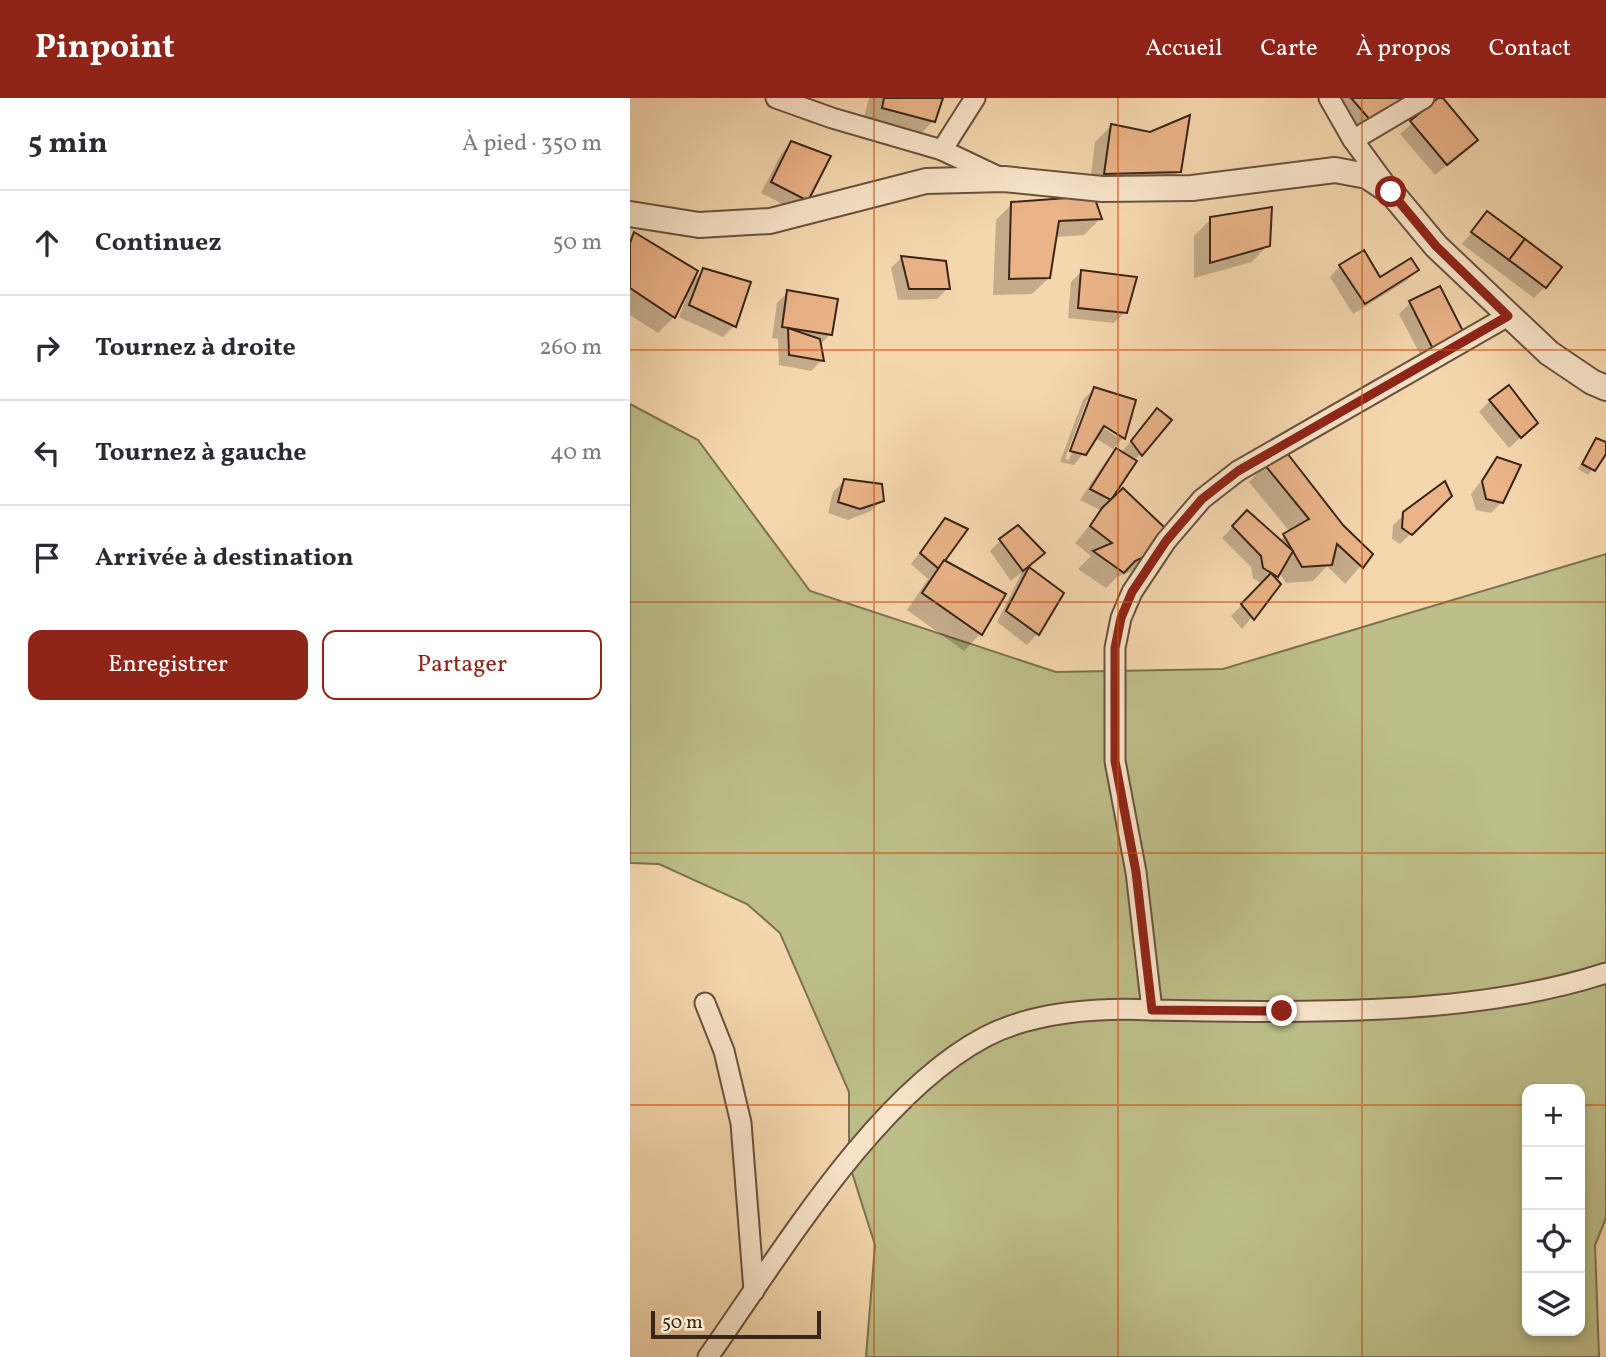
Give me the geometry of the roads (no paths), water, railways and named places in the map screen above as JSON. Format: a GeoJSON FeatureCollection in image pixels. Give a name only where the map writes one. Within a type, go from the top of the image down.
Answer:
{"type":"FeatureCollection","features":[{"type":"Feature","properties":{"kind":"street"},"geometry":{"type":"LineString","coordinates":[[776,98],[832,118],[942,150],[1004,179]]}},
{"type":"Feature","properties":{"kind":"street"},"geometry":{"type":"LineString","coordinates":[[942,150],[975,98]]}},
{"type":"Feature","properties":{"kind":"street"},"geometry":{"type":"LineString","coordinates":[[1329,98],[1353,140],[1391,192],[1436,246],[1549,353],[1606,388]]}},
{"type":"Feature","properties":{"kind":"street"},"geometry":{"type":"LineString","coordinates":[[1353,140],[1424,98]]}},
{"type":"Feature","properties":{"kind":"street"},"geometry":{"type":"LineString","coordinates":[[630,214],[699,225],[771,220],[926,181],[1004,179],[1102,189],[1192,188],[1335,170],[1367,176],[1391,192]]}},
{"type":"Feature","properties":{"kind":"street"},"geometry":{"type":"LineString","coordinates":[[1152,1010],[1136,872],[1115,761],[1115,648],[1121,618],[1132,592],[1166,541],[1202,499],[1238,471],[1508,316]]}},
{"type":"Feature","properties":{"kind":"street"},"geometry":{"type":"LineString","coordinates":[[708,1357],[883,1119],[941,1064],[986,1036],[1030,1020],[1092,1012],[1282,1011],[1439,1005],[1568,985],[1606,973]]}},
{"type":"Feature","properties":{"kind":"street"},"geometry":{"type":"LineString","coordinates":[[705,1003],[724,1051],[741,1123],[754,1291]]}}]}
